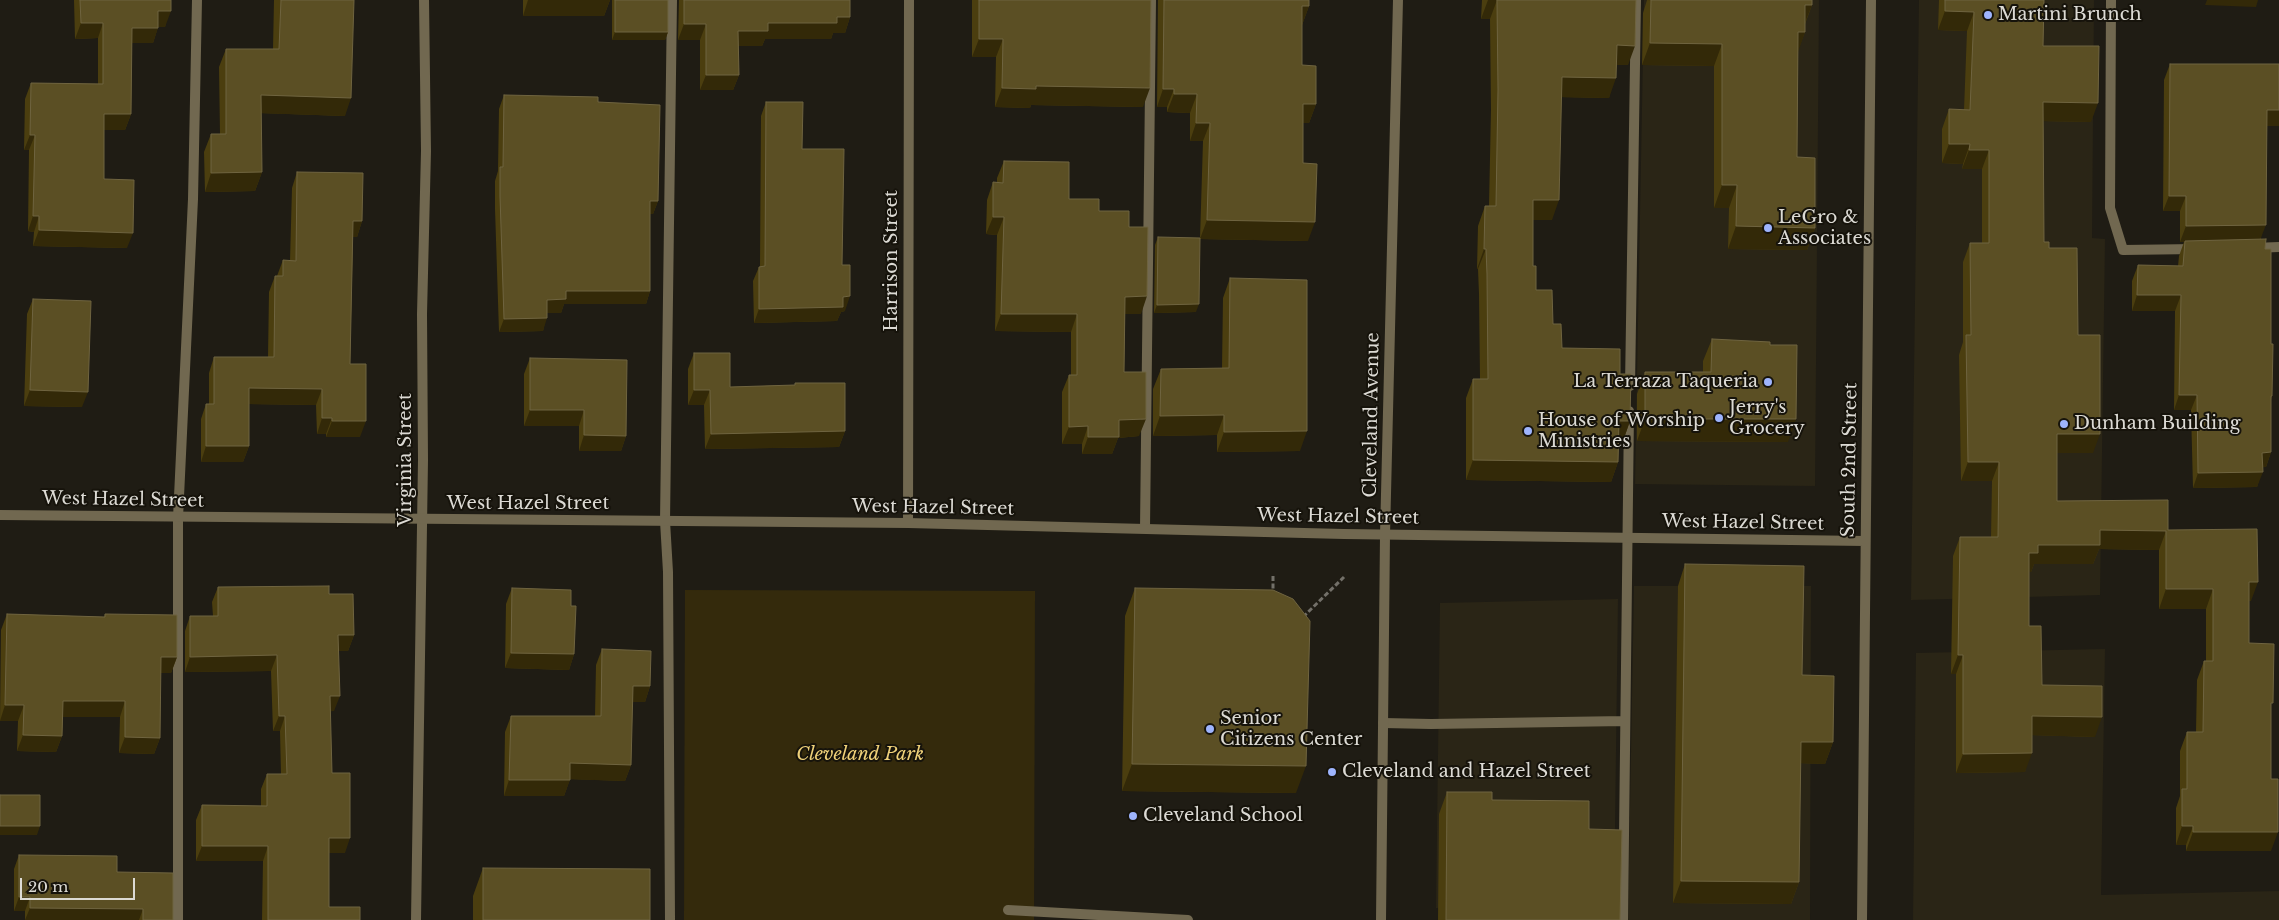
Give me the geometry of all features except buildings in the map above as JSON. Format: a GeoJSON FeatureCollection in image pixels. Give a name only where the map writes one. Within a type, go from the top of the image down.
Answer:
{"type":"FeatureCollection","features":[{"type":"Feature","properties":{"kind":"street"},"geometry":{"type":"LineString","coordinates":[[178,920],[178,518],[192,199],[197,0]]}},
{"type":"Feature","properties":{"kind":"street","name":"Virginia Street"},"geometry":{"type":"LineString","coordinates":[[416,920],[422,519],[422,314],[426,151],[424,0]]}},
{"type":"Feature","properties":{"kind":"street"},"geometry":{"type":"LineString","coordinates":[[670,920],[668,572],[665,521],[672,0]]}},
{"type":"Feature","properties":{"kind":"street","name":"Harrison Street"},"geometry":{"type":"LineString","coordinates":[[908,523],[910,0]]}},
{"type":"Feature","properties":{"kind":"street"},"geometry":{"type":"LineString","coordinates":[[1145,528],[1151,0]]}},
{"type":"Feature","properties":{"kind":"street","name":"Cleveland Avenue"},"geometry":{"type":"LineString","coordinates":[[1380,920],[1385,535],[1398,0]]}},
{"type":"Feature","properties":{"kind":"street"},"geometry":{"type":"LineString","coordinates":[[1623,920],[1636,0]]}},
{"type":"Feature","properties":{"kind":"street","name":"South 2nd Street"},"geometry":{"type":"LineString","coordinates":[[1862,920],[1872,0]]}},
{"type":"Feature","properties":{"kind":"street"},"geometry":{"type":"LineString","coordinates":[[2111,0],[2110,208],[2123,250],[2211,248]]}},
{"type":"Feature","properties":{"kind":"street"},"geometry":{"type":"LineString","coordinates":[[2240,248],[2279,247]]}},
{"type":"Feature","properties":{"kind":"street","name":"West Hazel Street"},"geometry":{"type":"LineString","coordinates":[[0,515],[908,523],[1385,535],[1865,541]]}},
{"type":"Feature","properties":{"kind":"street"},"geometry":{"type":"LineString","coordinates":[[1383,722],[1431,724],[1625,721]]}},
{"type":"Feature","properties":{"kind":"street"},"geometry":{"type":"LineString","coordinates":[[1008,910],[1188,920]]}},
{"type":"Feature","properties":{"kind":"path"},"geometry":{"type":"LineString","coordinates":[[1273,576],[1274,600]]}},
{"type":"Feature","properties":{"kind":"path"},"geometry":{"type":"LineString","coordinates":[[1302,619],[1344,577]]}},
{"type":"Feature","properties":{"kind":"shaded area"},"geometry":{"type":"Polygon","coordinates":[[[1644,0],[1819,0],[1815,486],[1635,484],[1644,0]]]}},
{"type":"Feature","properties":{"kind":"shaded area"},"geometry":{"type":"Polygon","coordinates":[[[1919,0],[2094,0],[2092,238],[2105,239],[2100,595],[1911,600],[1919,0]]]}},
{"type":"Feature","properties":{"kind":"shaded area"},"geometry":{"type":"Polygon","coordinates":[[[1634,586],[1811,586],[1810,920],[1628,920],[1634,586]]]}},
{"type":"Feature","properties":{"kind":"shaded area"},"geometry":{"type":"Polygon","coordinates":[[[1618,599],[1614,903],[1436,908],[1440,603],[1618,599]]]}},
{"type":"Feature","properties":{"kind":"shaded area"},"geometry":{"type":"Polygon","coordinates":[[[2105,649],[2101,895],[2279,891],[2279,920],[1913,920],[1916,653],[2105,649]]]}},
{"type":"Feature","properties":{"kind":"green space","name":"Cleveland Park"},"geometry":{"type":"Polygon","coordinates":[[[685,590],[1035,591],[1034,920],[684,920],[685,590]]]}},
{"type":"Feature","properties":{"kind":"place","name":"Martini Brunch"},"geometry":{"type":"Point","coordinates":[1988,15]}},
{"type":"Feature","properties":{"kind":"place","name":"LeGro & Associates"},"geometry":{"type":"Point","coordinates":[1768,228]}},
{"type":"Feature","properties":{"kind":"place","name":"La Terraza Taqueria"},"geometry":{"type":"Point","coordinates":[1768,382]}},
{"type":"Feature","properties":{"kind":"place","name":"Jerry's Grocery"},"geometry":{"type":"Point","coordinates":[1719,418]}},
{"type":"Feature","properties":{"kind":"place","name":"Dunham Building"},"geometry":{"type":"Point","coordinates":[2064,424]}},
{"type":"Feature","properties":{"kind":"place","name":"House of Worship Ministries"},"geometry":{"type":"Point","coordinates":[1528,431]}},
{"type":"Feature","properties":{"kind":"place","name":"Senior Citizens Center"},"geometry":{"type":"Point","coordinates":[1210,729]}},
{"type":"Feature","properties":{"kind":"place","name":"Cleveland and Hazel Street"},"geometry":{"type":"Point","coordinates":[1332,772]}},
{"type":"Feature","properties":{"kind":"place","name":"Cleveland School"},"geometry":{"type":"Point","coordinates":[1133,816]}}]}
